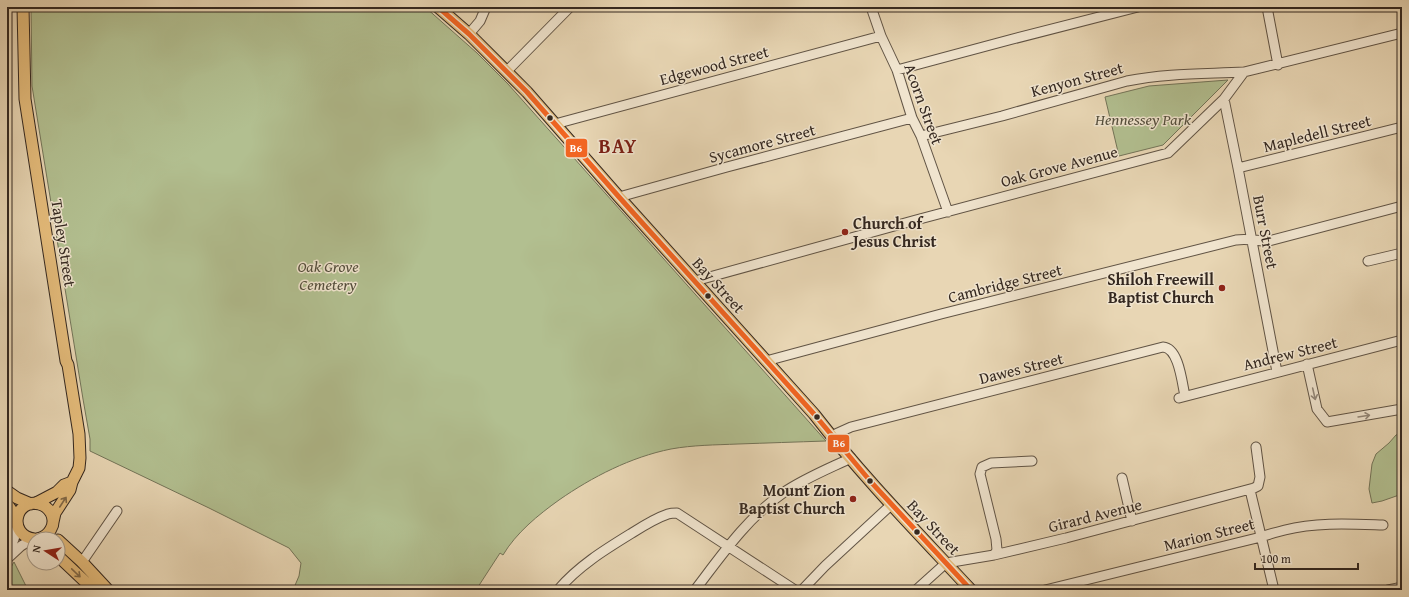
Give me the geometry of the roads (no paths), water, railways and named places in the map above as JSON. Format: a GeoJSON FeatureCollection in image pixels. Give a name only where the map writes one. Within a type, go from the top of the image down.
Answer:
{"type":"FeatureCollection","features":[{"type":"Feature","properties":{"kind":"main road","name":"Tapley Street"},"geometry":{"type":"LineString","coordinates":[[23,7],[24,99],[66,361],[68,365],[80,449],[78,468],[70,490],[55,514],[52,525]]}},
{"type":"Feature","properties":{"kind":"main road","name":"Bay Street"},"geometry":{"type":"LineString","coordinates":[[438,7],[507,71],[814,414],[831,436],[891,505],[971,590]]}},
{"type":"Feature","properties":{"kind":"main road"},"geometry":{"type":"LineString","coordinates":[[17,522],[22,509],[57,492],[64,485],[72,482]]}},
{"type":"Feature","properties":{"kind":"main road"},"geometry":{"type":"LineString","coordinates":[[7,491],[17,498],[33,504],[44,506],[48,509],[51,513],[52,525],[55,531]]}},
{"type":"Feature","properties":{"kind":"main road"},"geometry":{"type":"LineString","coordinates":[[7,504],[21,533],[26,537]]}},
{"type":"Feature","properties":{"kind":"main road"},"geometry":{"type":"LineString","coordinates":[[48,531],[52,525]]}},
{"type":"Feature","properties":{"kind":"main road"},"geometry":{"type":"LineString","coordinates":[[66,547],[108,590]]}},
{"type":"Feature","properties":{"kind":"main road"},"geometry":{"type":"LineString","coordinates":[[66,564],[94,590]]}},
{"type":"Feature","properties":{"kind":"street"},"geometry":{"type":"LineString","coordinates":[[468,34],[480,21],[486,7]]}},
{"type":"Feature","properties":{"kind":"street"},"geometry":{"type":"LineString","coordinates":[[507,71],[570,7]]}},
{"type":"Feature","properties":{"kind":"street","name":"Acorn Street"},"geometry":{"type":"LineString","coordinates":[[871,7],[881,36],[896,70],[912,118],[921,136],[948,212]]}},
{"type":"Feature","properties":{"kind":"street"},"geometry":{"type":"LineString","coordinates":[[896,70],[1138,7]]}},
{"type":"Feature","properties":{"kind":"street"},"geometry":{"type":"LineString","coordinates":[[1267,7],[1278,65]]}},
{"type":"Feature","properties":{"kind":"street"},"geometry":{"type":"LineString","coordinates":[[1244,72],[1278,65],[1402,33]]}},
{"type":"Feature","properties":{"kind":"street","name":"Edgewood Street"},"geometry":{"type":"LineString","coordinates":[[555,124],[881,36]]}},
{"type":"Feature","properties":{"kind":"street","name":"Oak Grove Avenue"},"geometry":{"type":"LineString","coordinates":[[695,282],[1168,153],[1224,98],[1244,72]]}},
{"type":"Feature","properties":{"kind":"street","name":"Kenyon Street"},"geometry":{"type":"LineString","coordinates":[[921,136],[1146,77],[1244,72]]}},
{"type":"Feature","properties":{"kind":"street","name":"Burr Street"},"geometry":{"type":"LineString","coordinates":[[1224,98],[1277,372]]}},
{"type":"Feature","properties":{"kind":"street","name":"Sycamore Street"},"geometry":{"type":"LineString","coordinates":[[619,197],[912,118]]}},
{"type":"Feature","properties":{"kind":"street","name":"Mapledell Street"},"geometry":{"type":"LineString","coordinates":[[1238,168],[1402,127]]}},
{"type":"Feature","properties":{"kind":"street","name":"Cambridge Street"},"geometry":{"type":"LineString","coordinates":[[766,361],[941,314],[1236,240],[1244,239],[1269,241],[1402,206]]}},
{"type":"Feature","properties":{"kind":"street"},"geometry":{"type":"LineString","coordinates":[[1368,261],[1402,253]]}},
{"type":"Feature","properties":{"kind":"street","name":"Andrew Street"},"geometry":{"type":"LineString","coordinates":[[1182,397],[1402,340]]}},
{"type":"Feature","properties":{"kind":"street","name":"Dawes Street"},"geometry":{"type":"LineString","coordinates":[[831,436],[857,425],[1163,347],[1168,347],[1176,358],[1182,397]]}},
{"type":"Feature","properties":{"kind":"street"},"geometry":{"type":"LineString","coordinates":[[1307,364],[1317,409],[1327,422],[1402,409]]}},
{"type":"Feature","properties":{"kind":"street"},"geometry":{"type":"LineString","coordinates":[[1256,448],[1260,477],[1258,486],[1250,490],[1274,590]]}},
{"type":"Feature","properties":{"kind":"street"},"geometry":{"type":"LineString","coordinates":[[695,590],[746,526],[765,507],[802,481],[851,458]]}},
{"type":"Feature","properties":{"kind":"street"},"geometry":{"type":"LineString","coordinates":[[994,555],[997,550],[996,539],[980,474],[982,467],[991,463],[1032,462]]}},
{"type":"Feature","properties":{"kind":"street"},"geometry":{"type":"LineString","coordinates":[[1122,478],[1132,521]]}},
{"type":"Feature","properties":{"kind":"street","name":"Girard Avenue"},"geometry":{"type":"LineString","coordinates":[[946,563],[994,555],[1250,490]]}},
{"type":"Feature","properties":{"kind":"street"},"geometry":{"type":"LineString","coordinates":[[802,590],[824,566],[891,505]]}},
{"type":"Feature","properties":{"kind":"street"},"geometry":{"type":"LineString","coordinates":[[82,562],[117,511]]}},
{"type":"Feature","properties":{"kind":"street"},"geometry":{"type":"LineString","coordinates":[[558,590],[566,581],[590,561],[614,545],[644,526],[668,514],[678,513],[795,590]]}},
{"type":"Feature","properties":{"kind":"street"},"geometry":{"type":"LineString","coordinates":[[7,552],[12,546],[15,538],[17,522]]}},
{"type":"Feature","properties":{"kind":"street","name":"Marion Street"},"geometry":{"type":"LineString","coordinates":[[1045,590],[1261,537],[1286,529],[1344,524],[1383,525]]}},
{"type":"Feature","properties":{"kind":"street"},"geometry":{"type":"LineString","coordinates":[[7,559],[26,543]]}},
{"type":"Feature","properties":{"kind":"street"},"geometry":{"type":"LineString","coordinates":[[916,590],[946,563]]}},
{"type":"Feature","properties":{"kind":"street"},"geometry":{"type":"LineString","coordinates":[[1388,590],[1398,588]]}},
{"type":"Feature","properties":{"kind":"place","name":"Church of Jesus Christ"},"geometry":{"type":"Point","coordinates":[845,232]}},
{"type":"Feature","properties":{"kind":"place","name":"Shiloh Freewill Baptist Church"},"geometry":{"type":"Point","coordinates":[1222,288]}},
{"type":"Feature","properties":{"kind":"place","name":"Mount Zion Baptist Church"},"geometry":{"type":"Point","coordinates":[853,499]}},
{"type":"Feature","properties":{"kind":"district","name":"BAY"},"geometry":{"type":"Point","coordinates":[618,145]}},
{"type":"Feature","properties":{"kind":"park label","name":"Hennessey Park"},"geometry":{"type":"Point","coordinates":[1143,119]}},
{"type":"Feature","properties":{"kind":"park label","name":"Oak Grove Cemetery"},"geometry":{"type":"Point","coordinates":[328,275]}}]}
